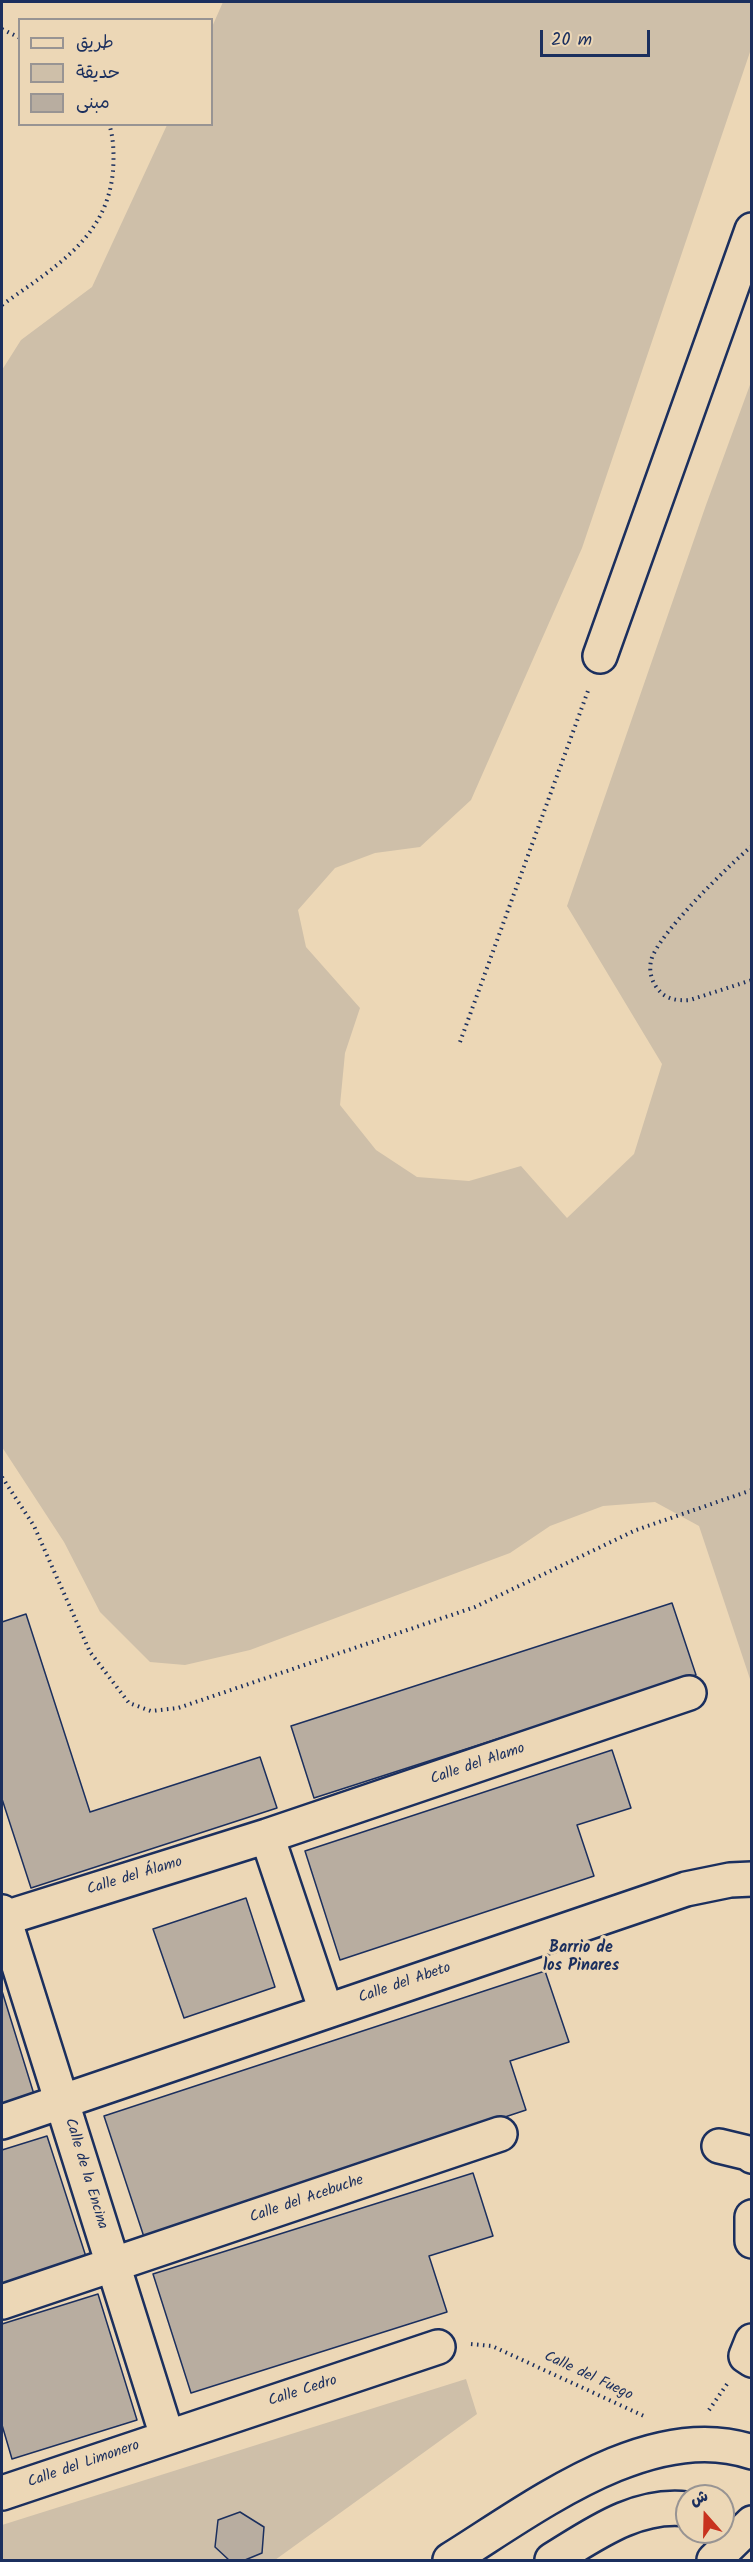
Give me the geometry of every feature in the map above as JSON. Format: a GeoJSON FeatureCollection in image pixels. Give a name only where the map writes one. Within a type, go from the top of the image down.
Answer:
{"type":"FeatureCollection","features":[{"type":"Feature","properties":{"kind":"street"},"geometry":{"type":"LineString","coordinates":[[600,656],[752,230]]}},
{"type":"Feature","properties":{"kind":"street","name":"Calle del Alamo"},"geometry":{"type":"LineString","coordinates":[[267,1836],[689,1693]]}},
{"type":"Feature","properties":{"kind":"street"},"geometry":{"type":"LineString","coordinates":[[267,1836],[326,2011]]}},
{"type":"Feature","properties":{"kind":"street","name":"Calle del Álamo"},"geometry":{"type":"LineString","coordinates":[[2,1916],[267,1836]]}},
{"type":"Feature","properties":{"kind":"street","name":"Calle del Abeto"},"geometry":{"type":"LineString","coordinates":[[2,2122],[686,1889],[730,1880],[752,1880]]}},
{"type":"Feature","properties":{"kind":"street","name":"Calle de la Encina"},"geometry":{"type":"LineString","coordinates":[[2,1916],[167,2436]]}},
{"type":"Feature","properties":{"kind":"street","name":"Calle del Acebuche"},"geometry":{"type":"LineString","coordinates":[[2,2302],[500,2134]]}},
{"type":"Feature","properties":{"kind":"street"},"geometry":{"type":"LineString","coordinates":[[719,2146],[752,2156]]}},
{"type":"Feature","properties":{"kind":"street"},"geometry":{"type":"LineString","coordinates":[[752,2217],[752,2241]]}},
{"type":"Feature","properties":{"kind":"street","name":"Calle Cedro"},"geometry":{"type":"LineString","coordinates":[[167,2436],[438,2347]]}},
{"type":"Feature","properties":{"kind":"street","name":"Calle del Limonero"},"geometry":{"type":"LineString","coordinates":[[2,2493],[167,2436]]}},
{"type":"Feature","properties":{"kind":"street"},"geometry":{"type":"LineString","coordinates":[[450,2560],[587,2475],[632,2457],[670,2448],[713,2445],[752,2452]]}},
{"type":"Feature","properties":{"kind":"street"},"geometry":{"type":"LineString","coordinates":[[552,2560],[605,2528],[638,2513],[675,2507]]}},
{"type":"Feature","properties":{"kind":"path"},"geometry":{"type":"LineString","coordinates":[[2,29],[18,37]]}},
{"type":"Feature","properties":{"kind":"path"},"geometry":{"type":"LineString","coordinates":[[2,305],[55,267],[97,224],[111,194],[114,161],[109,126]]}},
{"type":"Feature","properties":{"kind":"path"},"geometry":{"type":"LineString","coordinates":[[460,1042],[600,656]]}},
{"type":"Feature","properties":{"kind":"path"},"geometry":{"type":"LineString","coordinates":[[752,846],[714,880],[655,951],[650,973],[660,992],[679,1001],[690,1000],[752,980]]}},
{"type":"Feature","properties":{"kind":"path"},"geometry":{"type":"LineString","coordinates":[[2,1477],[34,1526],[90,1652],[129,1703],[151,1711],[178,1708],[475,1607],[636,1530],[729,1495],[752,1490]]}},
{"type":"Feature","properties":{"kind":"path","name":"Calle del Fuego"},"geometry":{"type":"LineString","coordinates":[[438,2347],[465,2343],[492,2346],[648,2418]]}},
{"type":"Feature","properties":{"kind":"path"},"geometry":{"type":"LineString","coordinates":[[699,2412],[709,2411],[750,2352]]}},
{"type":"Feature","properties":{"kind":"green space"},"geometry":{"type":"Polygon","coordinates":[[[223,2],[751,2],[751,49],[582,548],[471,800],[420,847],[375,853],[335,868],[298,910],[306,947],[360,1008],[345,1053],[340,1105],[376,1150],[417,1177],[469,1181],[521,1166],[567,1218],[634,1154],[662,1064],[567,906],[751,382],[751,1682],[699,1526],[655,1502],[603,1506],[550,1526],[510,1553],[250,1650],[185,1665],[150,1662],[100,1612],[64,1542],[2,1447],[2,370],[21,340],[92,287],[167,126],[213,126],[213,25],[223,2]]]}},
{"type":"Feature","properties":{"kind":"green space"},"geometry":{"type":"Polygon","coordinates":[[[466,2379],[477,2414],[275,2560],[2,2560],[2,2525],[466,2379]]]}},
{"type":"Feature","properties":{"kind":"building"},"geometry":{"type":"Polygon","coordinates":[[[672,1603],[696,1675],[314,1798],[291,1726],[672,1603]]]}},
{"type":"Feature","properties":{"kind":"building"},"geometry":{"type":"Polygon","coordinates":[[[26,1614],[90,1812],[260,1757],[277,1808],[31,1888],[2,1799],[2,1622],[26,1614]]]}},
{"type":"Feature","properties":{"kind":"building"},"geometry":{"type":"Polygon","coordinates":[[[612,1750],[631,1808],[577,1825],[594,1876],[340,1960],[305,1851],[612,1750]]]}},
{"type":"Feature","properties":{"kind":"building"},"geometry":{"type":"Polygon","coordinates":[[[246,1898],[275,1987],[184,2018],[153,1929],[246,1898]]]}},
{"type":"Feature","properties":{"kind":"building"},"geometry":{"type":"Polygon","coordinates":[[[545,1971],[569,2042],[510,2061],[526,2110],[144,2237],[104,2116],[545,1971]]]}},
{"type":"Feature","properties":{"kind":"building"},"geometry":{"type":"Polygon","coordinates":[[[2,1991],[37,2104],[2,2115],[2,1991]]]}},
{"type":"Feature","properties":{"kind":"building"},"geometry":{"type":"Polygon","coordinates":[[[47,2136],[88,2263],[2,2290],[2,2150],[47,2136]]]}},
{"type":"Feature","properties":{"kind":"building"},"geometry":{"type":"Polygon","coordinates":[[[473,2173],[493,2236],[429,2256],[447,2312],[191,2393],[153,2274],[473,2173]]]}},
{"type":"Feature","properties":{"kind":"building"},"geometry":{"type":"Polygon","coordinates":[[[98,2294],[137,2420],[12,2459],[2,2425],[2,2324],[98,2294]]]}},
{"type":"Feature","properties":{"kind":"building"},"geometry":{"type":"Polygon","coordinates":[[[240,2512],[264,2527],[262,2553],[245,2560],[229,2560],[215,2547],[218,2520],[240,2512]]]}},
{"type":"Feature","properties":{"kind":"district","name":"Barrio de los Pinares"},"geometry":{"type":"Point","coordinates":[581,1958]}}]}
